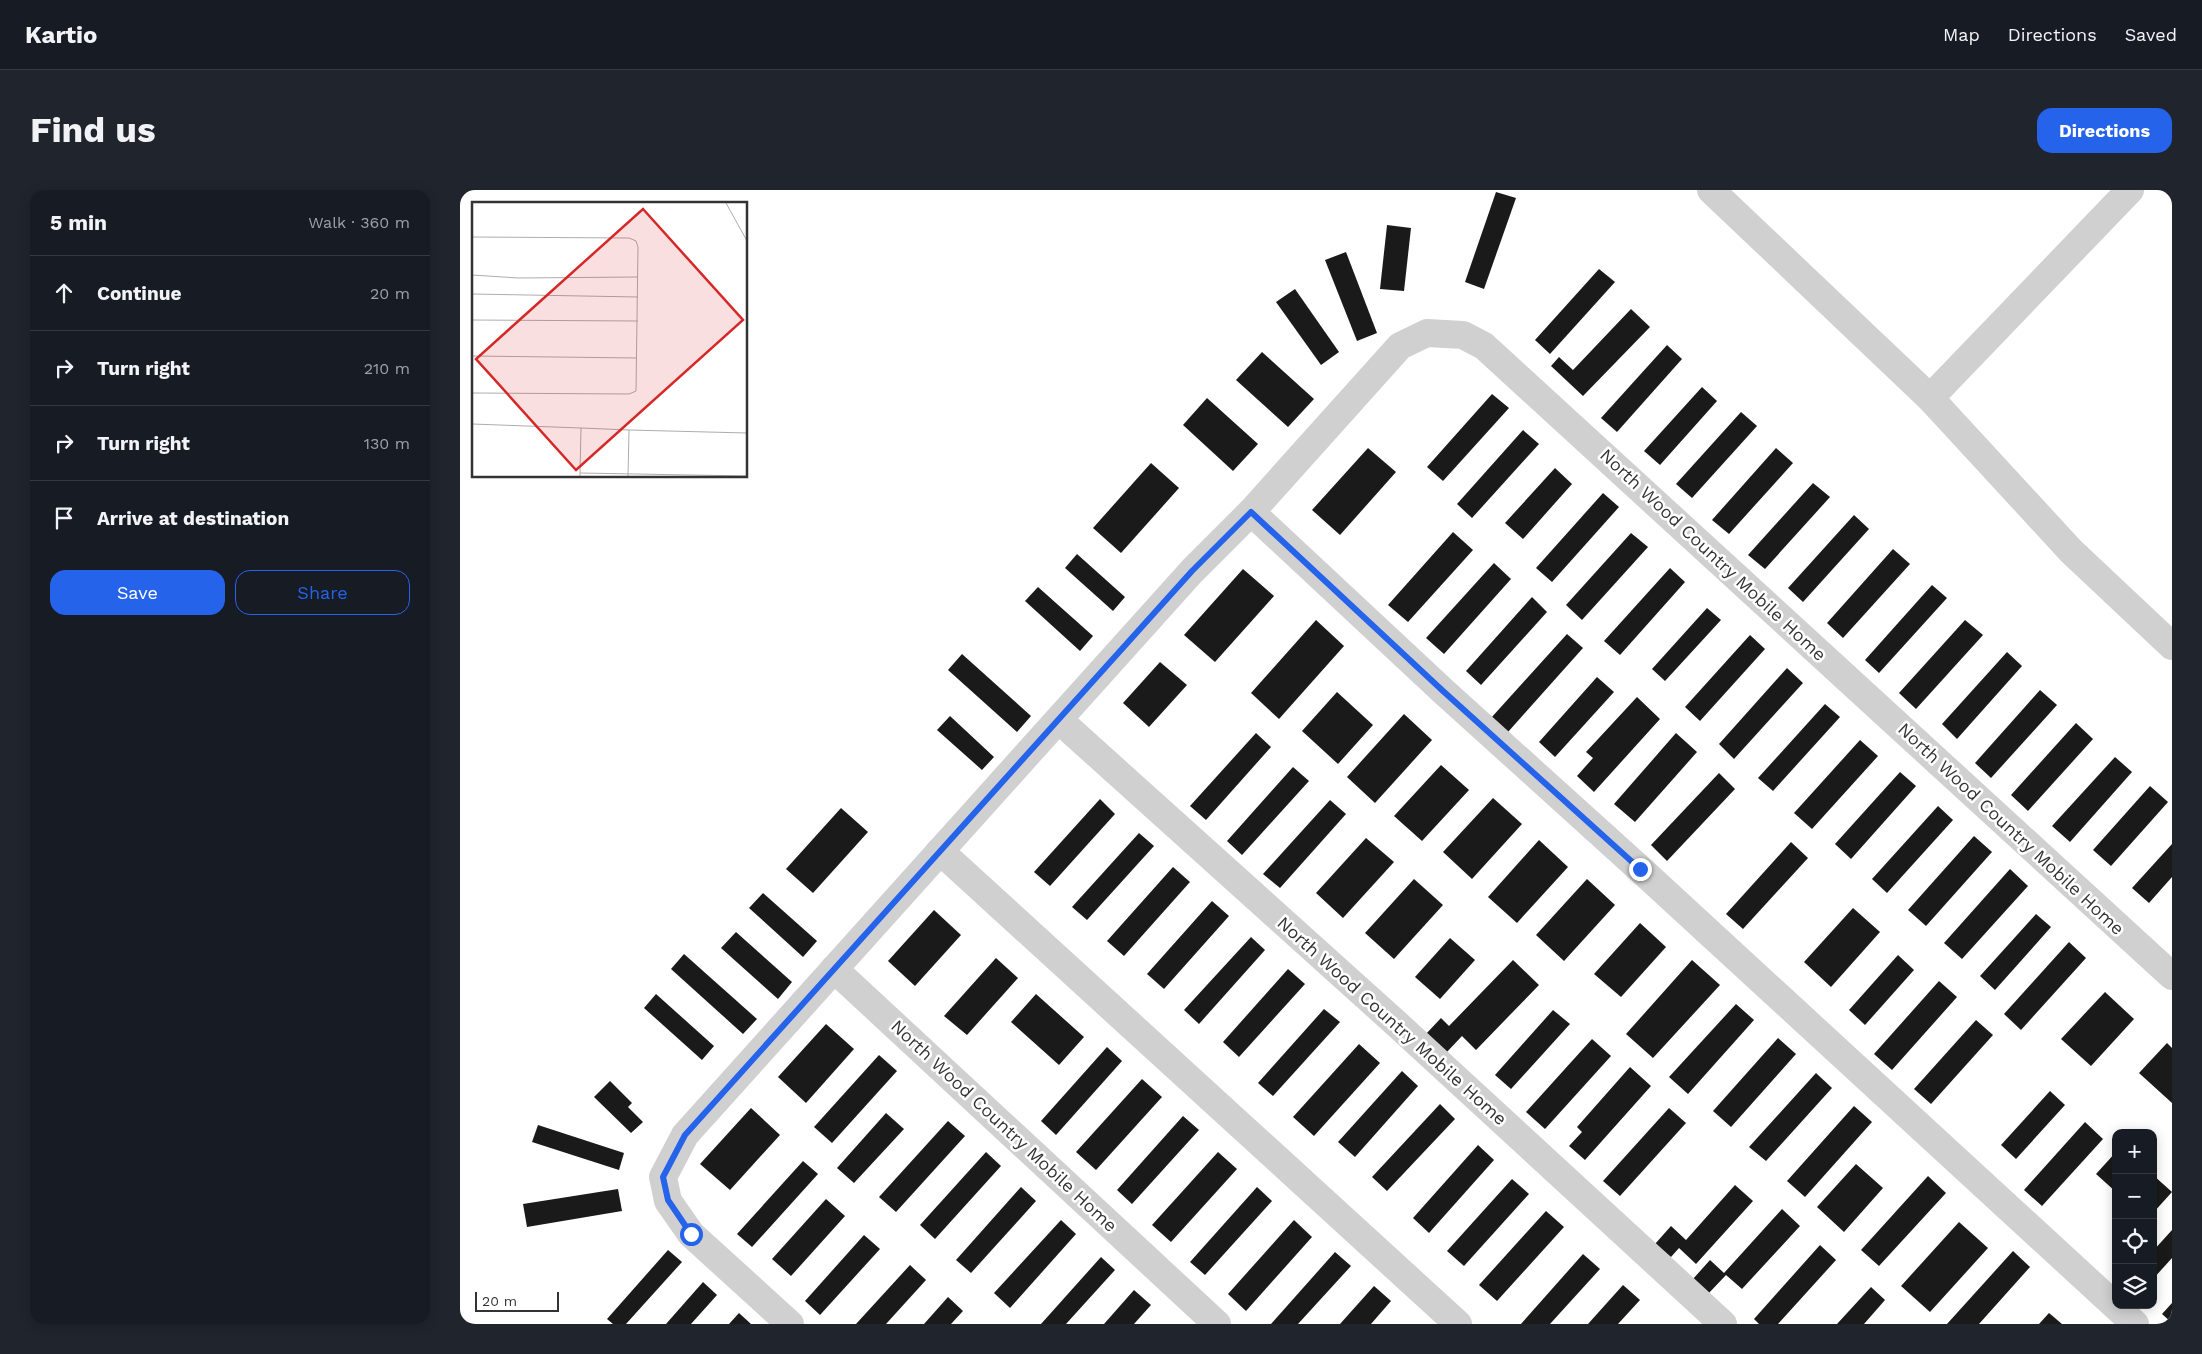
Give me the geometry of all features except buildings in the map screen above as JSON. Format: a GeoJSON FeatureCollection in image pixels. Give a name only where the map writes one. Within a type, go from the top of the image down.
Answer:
{"type":"FeatureCollection","features":[{"type":"Feature","properties":{"kind":"street"},"geometry":{"type":"LineString","coordinates":[[1711,190],[1930,398],[2071,551],[2172,646]]}},
{"type":"Feature","properties":{"kind":"street"},"geometry":{"type":"LineString","coordinates":[[1930,398],[2130,190]]}},
{"type":"Feature","properties":{"kind":"street","name":"North Wood Country Mobile Home"},"geometry":{"type":"LineString","coordinates":[[790,1324],[691,1234],[668,1200],[663,1177],[685,1135],[1192,571],[1251,512],[1400,346],[1428,334],[1463,334],[1484,346],[2172,976]]}},
{"type":"Feature","properties":{"kind":"street"},"geometry":{"type":"LineString","coordinates":[[1251,512],[1443,691],[1648,876],[2134,1324]]}},
{"type":"Feature","properties":{"kind":"street","name":"North Wood Country Mobile Home"},"geometry":{"type":"LineString","coordinates":[[1058,720],[1399,1026],[1723,1324]]}},
{"type":"Feature","properties":{"kind":"street"},"geometry":{"type":"LineString","coordinates":[[940,852],[1458,1324]]}},
{"type":"Feature","properties":{"kind":"street","name":"North Wood Country Mobile Home"},"geometry":{"type":"LineString","coordinates":[[834,969],[1217,1324]]}},
{"type":"Feature","properties":{"kind":"route"},"geometry":{"type":"LineString","coordinates":[[691,1234],[668,1200],[663,1177],[685,1135],[1192,571],[1251,512],[1443,691],[1640,869]]}}]}
